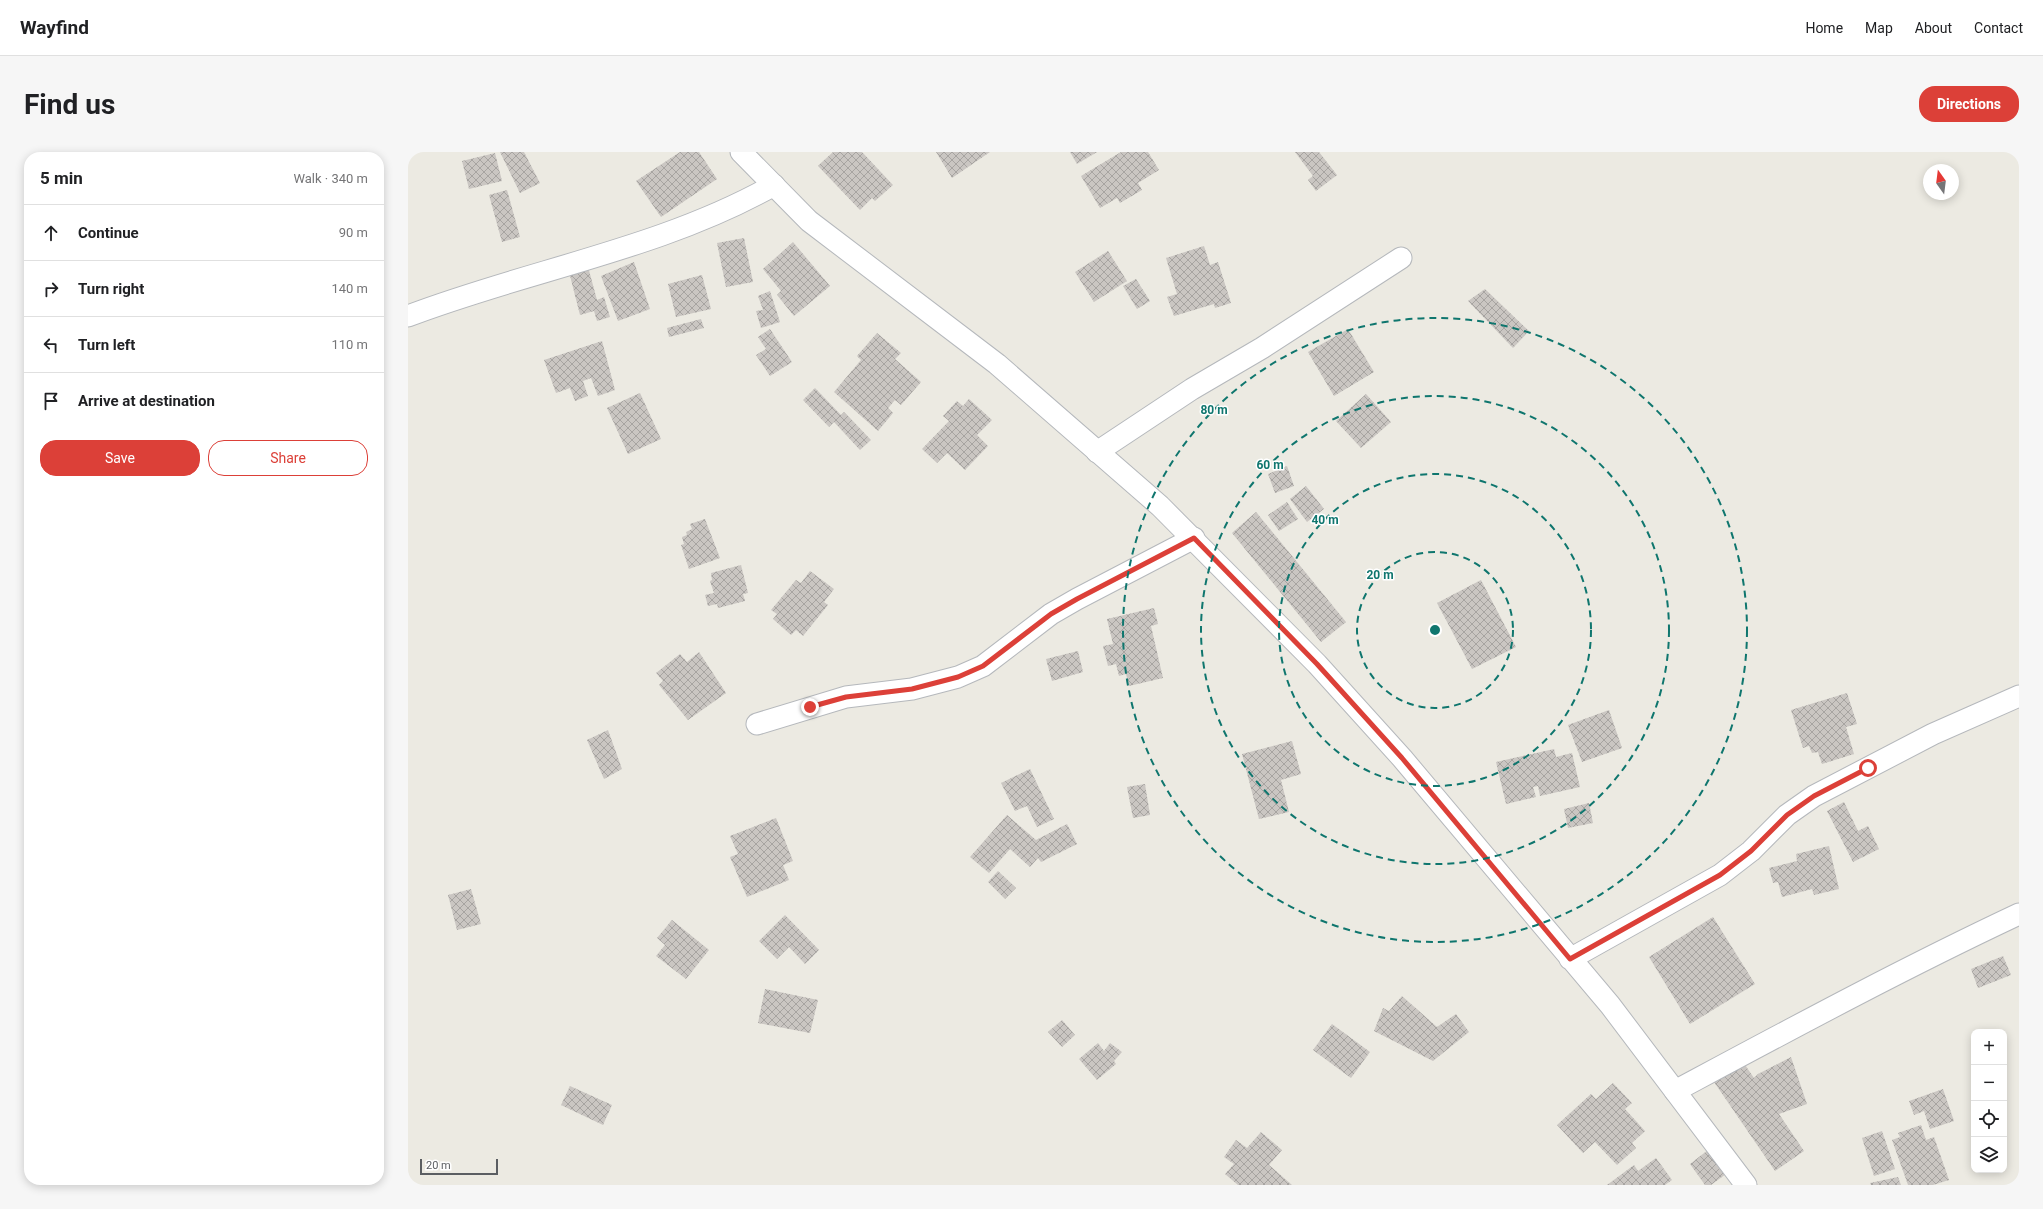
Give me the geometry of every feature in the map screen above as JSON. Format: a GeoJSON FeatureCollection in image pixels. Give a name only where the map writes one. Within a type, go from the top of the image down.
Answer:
{"type":"FeatureCollection","features":[{"type":"Feature","properties":{"kind":"street"},"geometry":{"type":"LineString","coordinates":[[741,152],[809,221],[997,364],[1160,506],[1194,538],[1317,664],[1402,758],[1610,1005],[1746,1185]]}},
{"type":"Feature","properties":{"kind":"street"},"geometry":{"type":"LineString","coordinates":[[408,316],[494,286],[656,236],[730,207],[774,185]]}},
{"type":"Feature","properties":{"kind":"street"},"geometry":{"type":"LineString","coordinates":[[1097,452],[1192,389],[1262,348],[1401,258]]}},
{"type":"Feature","properties":{"kind":"street"},"geometry":{"type":"LineString","coordinates":[[757,724],[846,697],[912,689],[958,677],[983,666],[1051,614],[1194,538]]}},
{"type":"Feature","properties":{"kind":"street"},"geometry":{"type":"LineString","coordinates":[[1570,959],[1720,875],[1751,851],[1787,815],[1814,796],[1933,734],[2019,696]]}},
{"type":"Feature","properties":{"kind":"street"},"geometry":{"type":"LineString","coordinates":[[1675,1091],[1835,1004],[2019,914]]}},
{"type":"Feature","properties":{"kind":"building"},"geometry":{"type":"Polygon","coordinates":[[[500,152],[524,152],[540,183],[520,193],[500,152]]]}},
{"type":"Feature","properties":{"kind":"building"},"geometry":{"type":"Polygon","coordinates":[[[680,152],[699,152],[717,179],[661,217],[636,181],[680,152]]]}},
{"type":"Feature","properties":{"kind":"building"},"geometry":{"type":"Polygon","coordinates":[[[833,152],[862,152],[893,185],[875,201],[872,198],[860,210],[818,166],[833,152]]]}},
{"type":"Feature","properties":{"kind":"building"},"geometry":{"type":"Polygon","coordinates":[[[936,152],[990,152],[952,178],[936,152]]]}},
{"type":"Feature","properties":{"kind":"building"},"geometry":{"type":"Polygon","coordinates":[[[1070,152],[1097,152],[1077,164],[1070,152]]]}},
{"type":"Feature","properties":{"kind":"building"},"geometry":{"type":"Polygon","coordinates":[[[1121,152],[1148,152],[1159,170],[1138,183],[1142,190],[1120,203],[1117,198],[1100,208],[1081,176],[1121,152]]]}},
{"type":"Feature","properties":{"kind":"building"},"geometry":{"type":"Polygon","coordinates":[[[1295,152],[1319,152],[1337,175],[1316,191],[1308,180],[1313,176],[1295,152]]]}},
{"type":"Feature","properties":{"kind":"building"},"geometry":{"type":"Polygon","coordinates":[[[495,153],[502,181],[469,189],[462,161],[495,153]]]}},
{"type":"Feature","properties":{"kind":"building"},"geometry":{"type":"Polygon","coordinates":[[[507,190],[520,237],[502,242],[489,195],[507,190]]]}},
{"type":"Feature","properties":{"kind":"building"},"geometry":{"type":"Polygon","coordinates":[[[744,238],[753,282],[726,287],[717,243],[744,238]]]}},
{"type":"Feature","properties":{"kind":"building"},"geometry":{"type":"Polygon","coordinates":[[[793,242],[830,286],[794,316],[777,295],[781,291],[763,269],[793,242]]]}},
{"type":"Feature","properties":{"kind":"building"},"geometry":{"type":"Polygon","coordinates":[[[1204,246],[1210,265],[1218,262],[1231,303],[1215,308],[1214,304],[1174,316],[1167,297],[1177,294],[1166,258],[1204,246]]]}},
{"type":"Feature","properties":{"kind":"building"},"geometry":{"type":"Polygon","coordinates":[[[1108,251],[1127,281],[1094,302],[1075,272],[1108,251]]]}},
{"type":"Feature","properties":{"kind":"building"},"geometry":{"type":"Polygon","coordinates":[[[634,262],[650,309],[618,321],[601,276],[634,262]]]}},
{"type":"Feature","properties":{"kind":"building"},"geometry":{"type":"Polygon","coordinates":[[[587,263],[597,300],[604,297],[610,317],[597,321],[594,311],[580,315],[568,268],[587,263]]]}},
{"type":"Feature","properties":{"kind":"building"},"geometry":{"type":"Polygon","coordinates":[[[702,275],[711,309],[676,317],[668,284],[702,275]]]}},
{"type":"Feature","properties":{"kind":"building"},"geometry":{"type":"Polygon","coordinates":[[[1136,279],[1150,301],[1137,309],[1123,286],[1136,279]]]}},
{"type":"Feature","properties":{"kind":"building"},"geometry":{"type":"Polygon","coordinates":[[[1485,289],[1529,331],[1513,348],[1468,301],[1485,289]]]}},
{"type":"Feature","properties":{"kind":"building"},"geometry":{"type":"Polygon","coordinates":[[[770,291],[780,322],[761,328],[756,311],[763,310],[758,296],[770,291]]]}},
{"type":"Feature","properties":{"kind":"building"},"geometry":{"type":"Polygon","coordinates":[[[701,319],[704,328],[669,337],[667,328],[701,319]]]}},
{"type":"Feature","properties":{"kind":"building"},"geometry":{"type":"Polygon","coordinates":[[[770,329],[792,362],[770,376],[756,355],[766,349],[758,337],[770,329]]]}},
{"type":"Feature","properties":{"kind":"building"},"geometry":{"type":"Polygon","coordinates":[[[1348,329],[1374,372],[1334,396],[1308,352],[1348,329]]]}},
{"type":"Feature","properties":{"kind":"building"},"geometry":{"type":"Polygon","coordinates":[[[877,333],[901,353],[895,359],[921,382],[901,405],[895,400],[888,408],[893,413],[878,431],[834,392],[861,360],[857,356],[877,333]]]}},
{"type":"Feature","properties":{"kind":"building"},"geometry":{"type":"Polygon","coordinates":[[[602,341],[615,390],[598,396],[591,378],[583,381],[588,396],[575,401],[570,388],[556,393],[544,360],[602,341]]]}},
{"type":"Feature","properties":{"kind":"building"},"geometry":{"type":"Polygon","coordinates":[[[815,388],[841,415],[844,412],[871,440],[860,450],[834,422],[829,427],[803,400],[815,388]]]}},
{"type":"Feature","properties":{"kind":"building"},"geometry":{"type":"Polygon","coordinates":[[[640,393],[661,439],[628,454],[607,408],[640,393]]]}},
{"type":"Feature","properties":{"kind":"building"},"geometry":{"type":"Polygon","coordinates":[[[1366,394],[1391,422],[1361,448],[1336,421],[1366,394]]]}},
{"type":"Feature","properties":{"kind":"building"},"geometry":{"type":"Polygon","coordinates":[[[969,399],[992,420],[977,435],[988,446],[965,470],[947,453],[937,463],[922,449],[949,421],[943,416],[957,401],[963,406],[969,399]]]}},
{"type":"Feature","properties":{"kind":"building"},"geometry":{"type":"Polygon","coordinates":[[[1287,466],[1294,486],[1275,493],[1268,474],[1287,466]]]}},
{"type":"Feature","properties":{"kind":"building"},"geometry":{"type":"Polygon","coordinates":[[[1306,486],[1324,509],[1307,522],[1290,499],[1306,486]]]}},
{"type":"Feature","properties":{"kind":"building"},"geometry":{"type":"Polygon","coordinates":[[[1287,502],[1298,519],[1279,531],[1268,515],[1287,502]]]}},
{"type":"Feature","properties":{"kind":"building"},"geometry":{"type":"Polygon","coordinates":[[[1256,512],[1346,622],[1321,642],[1232,533],[1256,512]]]}},
{"type":"Feature","properties":{"kind":"building"},"geometry":{"type":"Polygon","coordinates":[[[705,519],[720,558],[689,569],[681,545],[684,544],[682,537],[687,535],[686,532],[692,529],[690,524],[705,519]]]}},
{"type":"Feature","properties":{"kind":"building"},"geometry":{"type":"Polygon","coordinates":[[[741,565],[748,593],[743,594],[745,601],[718,608],[717,604],[708,606],[705,595],[714,593],[710,581],[712,580],[711,573],[741,565]]]}},
{"type":"Feature","properties":{"kind":"building"},"geometry":{"type":"Polygon","coordinates":[[[810,571],[834,589],[824,602],[828,605],[803,636],[796,630],[791,635],[773,619],[777,614],[771,610],[796,580],[801,583],[810,571]]]}},
{"type":"Feature","properties":{"kind":"building"},"geometry":{"type":"Polygon","coordinates":[[[1481,580],[1516,647],[1472,669],[1437,603],[1481,580]]]}},
{"type":"Feature","properties":{"kind":"building"},"geometry":{"type":"Polygon","coordinates":[[[1154,608],[1158,624],[1151,626],[1163,678],[1129,686],[1126,674],[1119,676],[1116,664],[1108,666],[1103,646],[1113,644],[1107,619],[1154,608]]]}},
{"type":"Feature","properties":{"kind":"building"},"geometry":{"type":"Polygon","coordinates":[[[1078,651],[1083,672],[1052,681],[1046,659],[1078,651]]]}},
{"type":"Feature","properties":{"kind":"building"},"geometry":{"type":"Polygon","coordinates":[[[699,652],[726,693],[688,720],[659,685],[663,681],[656,673],[680,654],[687,662],[699,652]]]}},
{"type":"Feature","properties":{"kind":"building"},"geometry":{"type":"Polygon","coordinates":[[[1847,693],[1857,724],[1846,727],[1854,754],[1822,764],[1818,752],[1812,753],[1809,746],[1803,748],[1791,710],[1847,693]]]}},
{"type":"Feature","properties":{"kind":"building"},"geometry":{"type":"Polygon","coordinates":[[[1609,710],[1622,748],[1582,762],[1568,725],[1609,710]]]}},
{"type":"Feature","properties":{"kind":"building"},"geometry":{"type":"Polygon","coordinates":[[[608,730],[622,769],[604,779],[587,740],[608,730]]]}},
{"type":"Feature","properties":{"kind":"building"},"geometry":{"type":"Polygon","coordinates":[[[1292,741],[1301,774],[1281,780],[1289,812],[1259,819],[1242,754],[1292,741]]]}},
{"type":"Feature","properties":{"kind":"building"},"geometry":{"type":"Polygon","coordinates":[[[1554,749],[1556,757],[1572,753],[1580,787],[1540,796],[1538,786],[1533,787],[1536,797],[1506,804],[1496,762],[1554,749]]]}},
{"type":"Feature","properties":{"kind":"building"},"geometry":{"type":"Polygon","coordinates":[[[1030,769],[1054,819],[1037,827],[1027,806],[1015,811],[1001,783],[1030,769]]]}},
{"type":"Feature","properties":{"kind":"building"},"geometry":{"type":"Polygon","coordinates":[[[1145,784],[1150,815],[1133,818],[1127,787],[1145,784]]]}},
{"type":"Feature","properties":{"kind":"building"},"geometry":{"type":"Polygon","coordinates":[[[1844,802],[1858,831],[1868,826],[1879,849],[1853,862],[1827,811],[1844,802]]]}},
{"type":"Feature","properties":{"kind":"building"},"geometry":{"type":"Polygon","coordinates":[[[1589,803],[1593,823],[1568,828],[1564,809],[1589,803]]]}},
{"type":"Feature","properties":{"kind":"building"},"geometry":{"type":"Polygon","coordinates":[[[1007,815],[1036,840],[1067,824],[1077,844],[1041,862],[1038,858],[1030,867],[1010,849],[989,873],[970,857],[1007,815]]]}},
{"type":"Feature","properties":{"kind":"building"},"geometry":{"type":"Polygon","coordinates":[[[776,818],[793,861],[783,865],[789,880],[747,897],[730,857],[738,854],[730,836],[776,818]]]}},
{"type":"Feature","properties":{"kind":"building"},"geometry":{"type":"Polygon","coordinates":[[[1829,846],[1839,889],[1814,895],[1812,889],[1782,897],[1778,882],[1773,883],[1769,868],[1797,861],[1796,854],[1829,846]]]}},
{"type":"Feature","properties":{"kind":"building"},"geometry":{"type":"Polygon","coordinates":[[[998,871],[1016,888],[1005,899],[988,882],[998,871]]]}},
{"type":"Feature","properties":{"kind":"building"},"geometry":{"type":"Polygon","coordinates":[[[471,889],[481,924],[457,930],[448,895],[471,889]]]}},
{"type":"Feature","properties":{"kind":"building"},"geometry":{"type":"Polygon","coordinates":[[[785,915],[819,950],[805,964],[789,947],[777,959],[759,941],[785,915]]]}},
{"type":"Feature","properties":{"kind":"building"},"geometry":{"type":"Polygon","coordinates":[[[1713,917],[1755,984],[1690,1024],[1649,957],[1713,917]]]}},
{"type":"Feature","properties":{"kind":"building"},"geometry":{"type":"Polygon","coordinates":[[[672,920],[709,950],[686,979],[656,956],[665,945],[657,938],[672,920]]]}},
{"type":"Feature","properties":{"kind":"building"},"geometry":{"type":"Polygon","coordinates":[[[2003,956],[2011,975],[1978,988],[1971,969],[2003,956]]]}},
{"type":"Feature","properties":{"kind":"building"},"geometry":{"type":"Polygon","coordinates":[[[765,989],[818,1000],[810,1033],[758,1023],[765,989]]]}},
{"type":"Feature","properties":{"kind":"building"},"geometry":{"type":"Polygon","coordinates":[[[1402,996],[1437,1027],[1456,1014],[1469,1032],[1433,1061],[1374,1031],[1383,1008],[1389,1011],[1402,996]]]}},
{"type":"Feature","properties":{"kind":"building"},"geometry":{"type":"Polygon","coordinates":[[[1062,1020],[1075,1035],[1062,1047],[1048,1032],[1062,1020]]]}},
{"type":"Feature","properties":{"kind":"building"},"geometry":{"type":"Polygon","coordinates":[[[1332,1024],[1370,1052],[1351,1078],[1313,1050],[1332,1024]]]}},
{"type":"Feature","properties":{"kind":"building"},"geometry":{"type":"Polygon","coordinates":[[[1098,1043],[1104,1051],[1110,1043],[1122,1052],[1114,1061],[1116,1064],[1097,1080],[1079,1059],[1098,1043]]]}},
{"type":"Feature","properties":{"kind":"building"},"geometry":{"type":"Polygon","coordinates":[[[1791,1057],[1807,1104],[1779,1114],[1804,1151],[1775,1171],[1714,1082],[1743,1062],[1754,1078],[1758,1074],[1791,1057]]]}},
{"type":"Feature","properties":{"kind":"building"},"geometry":{"type":"Polygon","coordinates":[[[1613,1083],[1632,1103],[1625,1109],[1645,1131],[1632,1143],[1636,1148],[1617,1165],[1595,1142],[1583,1153],[1557,1125],[1591,1094],[1596,1099],[1613,1083]]]}},
{"type":"Feature","properties":{"kind":"building"},"geometry":{"type":"Polygon","coordinates":[[[570,1086],[612,1105],[603,1125],[561,1105],[570,1086]]]}},
{"type":"Feature","properties":{"kind":"building"},"geometry":{"type":"Polygon","coordinates":[[[1943,1089],[1954,1121],[1930,1129],[1924,1111],[1914,1115],[1909,1101],[1943,1089]]]}},
{"type":"Feature","properties":{"kind":"building"},"geometry":{"type":"Polygon","coordinates":[[[1921,1125],[1926,1140],[1934,1137],[1949,1180],[1933,1185],[1908,1185],[1892,1140],[1900,1137],[1898,1133],[1921,1125]]]}},
{"type":"Feature","properties":{"kind":"building"},"geometry":{"type":"Polygon","coordinates":[[[1882,1131],[1895,1169],[1874,1176],[1862,1138],[1882,1131]]]}},
{"type":"Feature","properties":{"kind":"building"},"geometry":{"type":"Polygon","coordinates":[[[1261,1132],[1282,1150],[1269,1165],[1292,1185],[1238,1185],[1225,1174],[1234,1164],[1224,1157],[1236,1140],[1247,1148],[1261,1132]]]}},
{"type":"Feature","properties":{"kind":"building"},"geometry":{"type":"Polygon","coordinates":[[[1708,1150],[1726,1174],[1711,1185],[1705,1185],[1690,1164],[1708,1150]]]}},
{"type":"Feature","properties":{"kind":"building"},"geometry":{"type":"Polygon","coordinates":[[[1656,1158],[1672,1180],[1665,1185],[1607,1185],[1634,1165],[1638,1171],[1656,1158]]]}},
{"type":"Feature","properties":{"kind":"building"},"geometry":{"type":"Polygon","coordinates":[[[1898,1177],[1901,1185],[1871,1185],[1870,1183],[1898,1177]]]}},
{"type":"Feature","properties":{"kind":"route"},"geometry":{"type":"LineString","coordinates":[[810,707],[846,697],[912,689],[935,684],[958,677],[983,666],[1051,614],[1194,538],[1317,664],[1402,758],[1570,959],[1720,875],[1751,851],[1787,815],[1814,796],[1868,768]]}}]}
